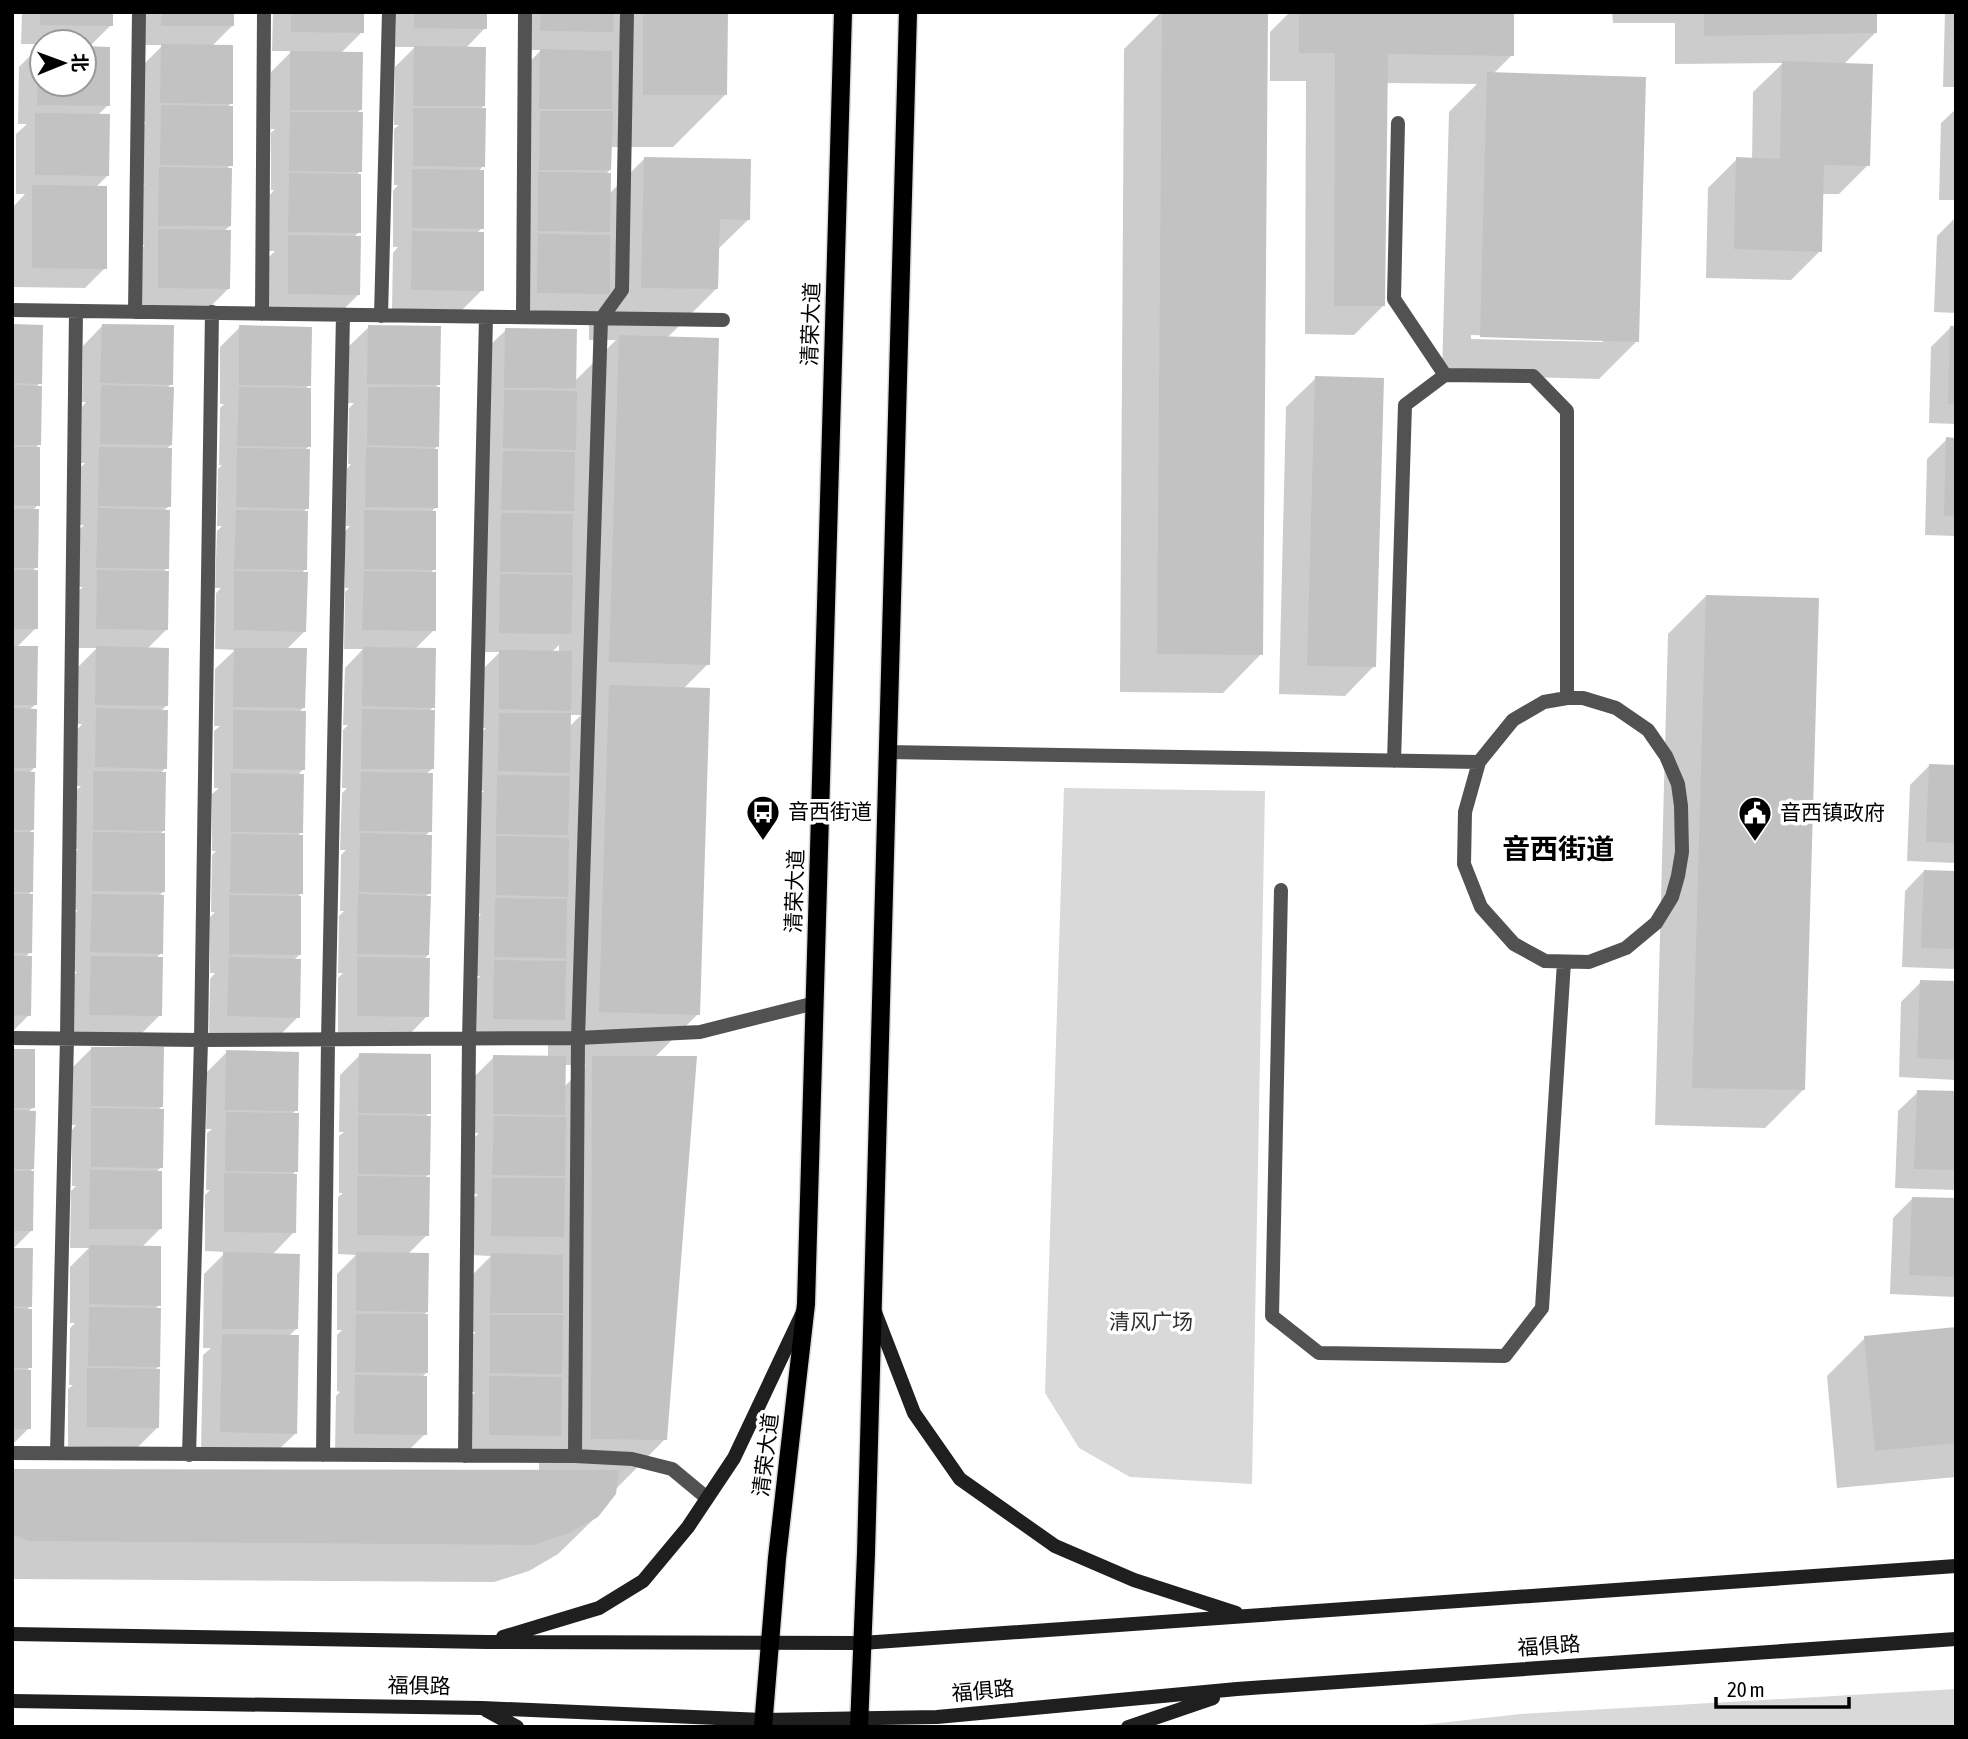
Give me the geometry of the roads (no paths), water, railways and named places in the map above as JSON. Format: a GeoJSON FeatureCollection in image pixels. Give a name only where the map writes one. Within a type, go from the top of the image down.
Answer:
{"type":"FeatureCollection","features":[{"type":"Feature","properties":{"kind":"main road","name":"清荣大道"},"geometry":{"type":"LineString","coordinates":[[763,1723],[777,1558],[806,1304],[843,12]]}},
{"type":"Feature","properties":{"kind":"main road"},"geometry":{"type":"LineString","coordinates":[[859,1722],[866,1553],[908,12]]}},
{"type":"Feature","properties":{"kind":"main road"},"geometry":{"type":"LineString","coordinates":[[487,1642],[599,1608],[643,1581],[682,1535],[733,1458],[806,1304]]}},
{"type":"Feature","properties":{"kind":"main road"},"geometry":{"type":"LineString","coordinates":[[873,1305],[914,1413],[960,1479],[1055,1546],[1134,1580],[1244,1616]]}},
{"type":"Feature","properties":{"kind":"main road"},"geometry":{"type":"LineString","coordinates":[[12,1634],[487,1642],[862,1643],[1956,1566]]}},
{"type":"Feature","properties":{"kind":"main road","name":"福俱路"},"geometry":{"type":"LineString","coordinates":[[12,1701],[482,1708],[763,1723],[859,1722],[1237,1689],[1956,1639]]}},
{"type":"Feature","properties":{"kind":"main road"},"geometry":{"type":"LineString","coordinates":[[1128,1727],[1237,1689]]}},
{"type":"Feature","properties":{"kind":"main road"},"geometry":{"type":"LineString","coordinates":[[482,1708],[517,1727]]}},
{"type":"Feature","properties":{"kind":"street"},"geometry":{"type":"LineString","coordinates":[[135,312],[139,12]]}},
{"type":"Feature","properties":{"kind":"street"},"geometry":{"type":"LineString","coordinates":[[262,314],[264,12]]}},
{"type":"Feature","properties":{"kind":"street"},"geometry":{"type":"LineString","coordinates":[[381,316],[388,12]]}},
{"type":"Feature","properties":{"kind":"street"},"geometry":{"type":"LineString","coordinates":[[523,317],[525,12]]}},
{"type":"Feature","properties":{"kind":"street"},"geometry":{"type":"LineString","coordinates":[[575,1456],[578,1038],[601,319],[622,290],[627,12]]}},
{"type":"Feature","properties":{"kind":"street"},"geometry":{"type":"LineString","coordinates":[[1398,123],[1394,299],[1445,375]]}},
{"type":"Feature","properties":{"kind":"street"},"geometry":{"type":"LineString","coordinates":[[12,310],[723,320]]}},
{"type":"Feature","properties":{"kind":"street"},"geometry":{"type":"LineString","coordinates":[[57,1453],[67,1038],[76,311]]}},
{"type":"Feature","properties":{"kind":"street"},"geometry":{"type":"LineString","coordinates":[[189,1455],[201,1040],[212,312]]}},
{"type":"Feature","properties":{"kind":"street"},"geometry":{"type":"LineString","coordinates":[[323,1455],[328,1040],[343,316]]}},
{"type":"Feature","properties":{"kind":"street"},"geometry":{"type":"LineString","coordinates":[[465,1455],[469,1040],[486,317]]}},
{"type":"Feature","properties":{"kind":"street"},"geometry":{"type":"LineString","coordinates":[[1394,761],[1405,405],[1445,375],[1533,376],[1567,411],[1567,698]]}},
{"type":"Feature","properties":{"kind":"street"},"geometry":{"type":"LineString","coordinates":[[1567,698],[1583,698],[1616,708],[1648,730],[1666,757],[1678,784],[1681,806],[1682,852],[1672,897],[1656,923],[1626,948],[1589,962],[1545,961],[1514,944],[1481,908],[1464,864],[1465,812],[1479,762],[1513,720],[1544,702],[1567,698]]}},
{"type":"Feature","properties":{"kind":"street"},"geometry":{"type":"LineString","coordinates":[[887,752],[1479,762]]}},
{"type":"Feature","properties":{"kind":"street"},"geometry":{"type":"LineString","coordinates":[[1281,890],[1272,1316],[1319,1353],[1506,1356],[1542,1308],[1564,961]]}},
{"type":"Feature","properties":{"kind":"street"},"geometry":{"type":"LineString","coordinates":[[12,1038],[578,1038],[700,1032],[815,1003]]}},
{"type":"Feature","properties":{"kind":"street"},"geometry":{"type":"LineString","coordinates":[[12,1453],[575,1456],[632,1459],[672,1469],[707,1498]]}},
{"type":"Feature","properties":{"kind":"place","name":"音西街道"},"geometry":{"type":"Point","coordinates":[763,842]}},
{"type":"Feature","properties":{"kind":"place","name":"音西镇政府"},"geometry":{"type":"Point","coordinates":[1755,843]}},
{"type":"Feature","properties":{"kind":"district","name":"音西街道"},"geometry":{"type":"Point","coordinates":[1558,849]}},
{"type":"Feature","properties":{"kind":"park label","name":"清风广场"},"geometry":{"type":"Point","coordinates":[1151,1322]}}]}
